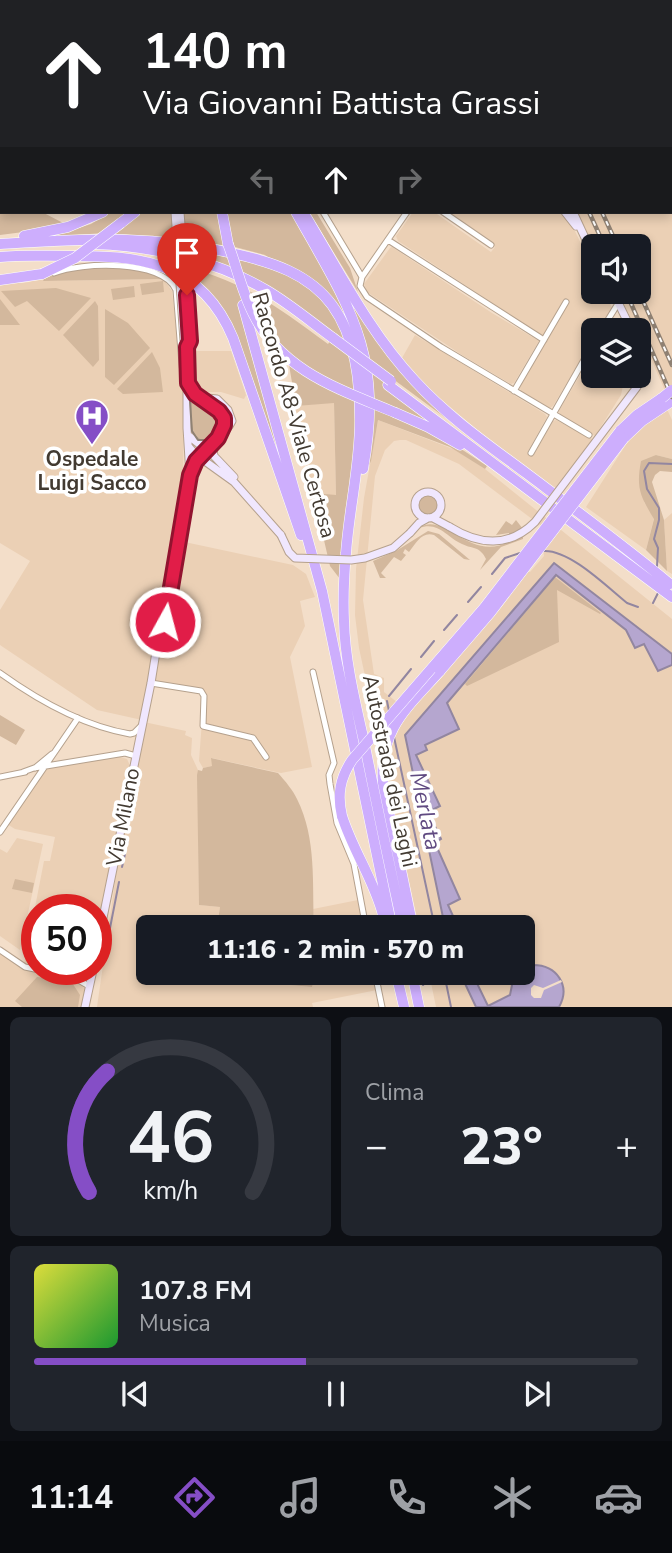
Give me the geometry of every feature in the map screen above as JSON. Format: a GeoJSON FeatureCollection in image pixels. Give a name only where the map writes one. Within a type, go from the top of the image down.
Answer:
{"type":"FeatureCollection","features":[{"type":"Feature","properties":{"kind":"highway"},"geometry":{"type":"LineString","coordinates":[[0,244],[64,229],[98,214]]}},
{"type":"Feature","properties":{"kind":"highway"},"geometry":{"type":"LineString","coordinates":[[0,280],[44,275],[69,262],[132,214]]}},
{"type":"Feature","properties":{"kind":"highway","name":"Raccordo A8-Viale Certosa"},"geometry":{"type":"LineString","coordinates":[[222,214],[243,304],[317,570],[330,629]]}},
{"type":"Feature","properties":{"kind":"highway","name":"Raccordo A8-Viale Certosa"},"geometry":{"type":"LineString","coordinates":[[297,214],[351,313],[369,374],[369,429],[345,580]]}},
{"type":"Feature","properties":{"kind":"highway"},"geometry":{"type":"LineString","coordinates":[[304,214],[375,330],[426,393],[469,432],[638,557],[671,585]]}},
{"type":"Feature","properties":{"kind":"highway"},"geometry":{"type":"LineString","coordinates":[[0,244],[108,238],[189,244],[279,266],[304,279],[325,296],[347,333],[358,391],[360,439],[345,554],[345,580]]}},
{"type":"Feature","properties":{"kind":"highway"},"geometry":{"type":"LineString","coordinates":[[0,244],[99,244],[150,250],[201,261],[261,287],[671,585]]}},
{"type":"Feature","properties":{"kind":"highway"},"geometry":{"type":"LineString","coordinates":[[228,244],[250,308],[263,331],[280,352],[312,376],[453,441],[570,521]]}},
{"type":"Feature","properties":{"kind":"highway"},"geometry":{"type":"LineString","coordinates":[[18,256],[50,251],[106,251],[152,256],[198,266],[260,292],[331,340]]}},
{"type":"Feature","properties":{"kind":"highway"},"geometry":{"type":"LineString","coordinates":[[0,257],[102,255],[154,263],[182,275],[212,301],[233,338],[330,629]]}},
{"type":"Feature","properties":{"kind":"highway"},"geometry":{"type":"LineString","coordinates":[[390,383],[672,597]]}},
{"type":"Feature","properties":{"kind":"highway"},"geometry":{"type":"LineString","coordinates":[[382,915],[374,887],[348,835],[342,816],[340,790],[349,765],[497,603],[619,444],[669,398]]}},
{"type":"Feature","properties":{"kind":"highway","name":"Autostrada dei Laghi"},"geometry":{"type":"LineString","coordinates":[[345,580],[344,622],[347,653],[399,915]]}},
{"type":"Feature","properties":{"kind":"highway","name":"Autostrada dei Laghi"},"geometry":{"type":"LineString","coordinates":[[330,629],[389,915]]}},
{"type":"Feature","properties":{"kind":"highway"},"geometry":{"type":"LineString","coordinates":[[410,915],[385,791],[382,768],[384,748],[393,727],[438,668]]}},
{"type":"Feature","properties":{"kind":"highway"},"geometry":{"type":"LineString","coordinates":[[400,985],[406,1007]]}},
{"type":"Feature","properties":{"kind":"highway"},"geometry":{"type":"LineString","coordinates":[[403,985],[406,1007]]}},
{"type":"Feature","properties":{"kind":"highway"},"geometry":{"type":"LineString","coordinates":[[414,985],[419,1007]]}},
{"type":"Feature","properties":{"kind":"highway"},"geometry":{"type":"LineString","coordinates":[[420,985],[425,1007]]}},
{"type":"Feature","properties":{"kind":"main road"},"geometry":{"type":"LineString","coordinates":[[175,214],[187,343]]}},
{"type":"Feature","properties":{"kind":"main road"},"geometry":{"type":"LineString","coordinates":[[180,214],[190,475]]}},
{"type":"Feature","properties":{"kind":"main road"},"geometry":{"type":"LineString","coordinates":[[567,214],[581,232]]}},
{"type":"Feature","properties":{"kind":"main road"},"geometry":{"type":"LineString","coordinates":[[574,214],[581,232]]}},
{"type":"Feature","properties":{"kind":"main road"},"geometry":{"type":"LineString","coordinates":[[188,382],[198,397],[211,404],[224,418],[224,428],[199,457],[190,475]]}},
{"type":"Feature","properties":{"kind":"main road"},"geometry":{"type":"LineString","coordinates":[[418,514],[473,539],[484,541],[508,539],[523,532],[535,522],[636,388]]}},
{"type":"Feature","properties":{"kind":"main road"},"geometry":{"type":"LineString","coordinates":[[188,400],[198,397]]}},
{"type":"Feature","properties":{"kind":"main road"},"geometry":{"type":"LineString","coordinates":[[187,428],[196,443],[204,445],[215,441]]}},
{"type":"Feature","properties":{"kind":"main road"},"geometry":{"type":"LineString","coordinates":[[215,441],[214,456],[262,506],[295,558],[351,560],[384,553],[410,533],[419,523],[440,510],[442,503],[435,494],[420,494],[416,500],[418,514],[410,533]]}},
{"type":"Feature","properties":{"kind":"main road"},"geometry":{"type":"LineString","coordinates":[[188,443],[192,451],[241,489],[281,535]]}},
{"type":"Feature","properties":{"kind":"main road","name":"Via Milano"},"geometry":{"type":"LineString","coordinates":[[108,894],[165,622],[167,615],[174,609],[168,605],[190,475]]}},
{"type":"Feature","properties":{"kind":"main road"},"geometry":{"type":"LineString","coordinates":[[440,510],[450,527]]}},
{"type":"Feature","properties":{"kind":"main road"},"geometry":{"type":"LineString","coordinates":[[85,1007],[89,985]]}},
{"type":"Feature","properties":{"kind":"street"},"geometry":{"type":"LineString","coordinates":[[324,214],[362,277]]}},
{"type":"Feature","properties":{"kind":"street"},"geometry":{"type":"LineString","coordinates":[[406,214],[362,277],[360,286],[367,297],[440,347],[589,435]]}},
{"type":"Feature","properties":{"kind":"street"},"geometry":{"type":"LineString","coordinates":[[446,214],[491,245]]}},
{"type":"Feature","properties":{"kind":"street"},"geometry":{"type":"LineString","coordinates":[[388,240],[544,340]]}},
{"type":"Feature","properties":{"kind":"street"},"geometry":{"type":"LineString","coordinates":[[44,275],[63,269],[133,266],[150,269],[168,278],[176,290],[183,373],[188,382]]}},
{"type":"Feature","properties":{"kind":"street"},"geometry":{"type":"LineString","coordinates":[[514,391],[566,302]]}},
{"type":"Feature","properties":{"kind":"street"},"geometry":{"type":"LineString","coordinates":[[531,453],[581,365]]}},
{"type":"Feature","properties":{"kind":"street"},"geometry":{"type":"LineString","coordinates":[[214,456],[218,464],[216,469]]}},
{"type":"Feature","properties":{"kind":"street"},"geometry":{"type":"LineString","coordinates":[[313,672],[334,763],[329,777],[337,823],[354,864],[364,915]]}},
{"type":"Feature","properties":{"kind":"street"},"geometry":{"type":"LineString","coordinates":[[0,674],[84,722],[130,734],[141,726]]}},
{"type":"Feature","properties":{"kind":"street"},"geometry":{"type":"LineString","coordinates":[[151,683],[201,691],[204,696],[203,726],[253,738],[267,757]]}},
{"type":"Feature","properties":{"kind":"street"},"geometry":{"type":"LineString","coordinates":[[0,832],[78,718]]}},
{"type":"Feature","properties":{"kind":"street"},"geometry":{"type":"LineString","coordinates":[[123,755],[138,744]]}},
{"type":"Feature","properties":{"kind":"street"},"geometry":{"type":"LineString","coordinates":[[23,772],[34,768],[54,752]]}},
{"type":"Feature","properties":{"kind":"street"},"geometry":{"type":"LineString","coordinates":[[123,755],[133,770]]}},
{"type":"Feature","properties":{"kind":"street"},"geometry":{"type":"LineString","coordinates":[[0,777],[123,755],[136,756]]}},
{"type":"Feature","properties":{"kind":"street"},"geometry":{"type":"LineString","coordinates":[[34,768],[45,768]]}},
{"type":"Feature","properties":{"kind":"street"},"geometry":{"type":"LineString","coordinates":[[0,950],[21,963]]}},
{"type":"Feature","properties":{"kind":"street"},"geometry":{"type":"LineString","coordinates":[[377,985],[382,1007]]}},
{"type":"Feature","properties":{"kind":"shaded area"},"geometry":{"type":"Polygon","coordinates":[[[0,214],[46,214],[65,224],[39,230],[0,235],[0,214]]]}},
{"type":"Feature","properties":{"kind":"shaded area"},"geometry":{"type":"Polygon","coordinates":[[[108,214],[129,214],[123,225],[137,214],[294,214],[352,323],[367,393],[363,403],[335,304],[265,255],[235,247],[173,238],[103,233],[51,237],[91,224],[108,214]]]}},
{"type":"Feature","properties":{"kind":"shaded area"},"geometry":{"type":"Polygon","coordinates":[[[310,214],[317,214],[350,268],[358,292],[310,214]]]}},
{"type":"Feature","properties":{"kind":"shaded area"},"geometry":{"type":"Polygon","coordinates":[[[412,214],[437,214],[491,252],[495,247],[493,242],[452,214],[561,214],[572,225],[581,243],[581,304],[610,304],[612,308],[606,318],[581,318],[581,359],[553,406],[550,408],[521,391],[519,386],[569,303],[564,300],[543,336],[398,241],[396,236],[412,214]]]}},
{"type":"Feature","properties":{"kind":"shaded area"},"geometry":{"type":"Polygon","coordinates":[[[578,214],[672,214],[672,407],[651,359],[651,318],[631,318],[624,304],[651,304],[651,234],[588,234],[578,214]]]}},
{"type":"Feature","properties":{"kind":"shaded area"},"geometry":{"type":"Polygon","coordinates":[[[122,241],[176,246],[266,266],[296,278],[322,298],[341,326],[354,373],[357,440],[340,579],[330,566],[313,493],[336,495],[334,403],[296,406],[287,353],[267,327],[239,306],[300,523],[227,320],[165,262],[213,275],[252,292],[328,344],[334,336],[256,282],[122,241]]]}},
{"type":"Feature","properties":{"kind":"shaded area"},"geometry":{"type":"Polygon","coordinates":[[[392,247],[539,341],[514,383],[511,384],[462,355],[367,292],[364,284],[392,247]]]}},
{"type":"Feature","properties":{"kind":"shaded area"},"geometry":{"type":"Polygon","coordinates":[[[133,267],[151,271],[163,279],[43,281],[63,270],[133,267]]]}},
{"type":"Feature","properties":{"kind":"shaded area","name":"Ospedale Luigi Sacco"},"geometry":{"type":"Polygon","coordinates":[[[43,279],[163,279],[172,291],[184,400],[183,485],[142,720],[97,710],[0,645],[0,610],[30,561],[0,543],[0,283],[24,283],[43,279]]]}},
{"type":"Feature","properties":{"kind":"shaded area"},"geometry":{"type":"Polygon","coordinates":[[[163,281],[164,292],[142,295],[140,284],[163,281]]]}},
{"type":"Feature","properties":{"kind":"shaded area"},"geometry":{"type":"Polygon","coordinates":[[[134,286],[135,297],[113,300],[111,289],[134,286]]]}},
{"type":"Feature","properties":{"kind":"shaded area"},"geometry":{"type":"Polygon","coordinates":[[[343,287],[373,331],[470,436],[393,379],[387,387],[463,444],[455,445],[487,466],[485,469],[450,447],[378,420],[367,470],[373,420],[372,377],[363,334],[343,287]]]}},
{"type":"Feature","properties":{"kind":"shaded area"},"geometry":{"type":"Polygon","coordinates":[[[56,288],[91,298],[59,331],[27,301],[15,307],[1,291],[56,288]]]}},
{"type":"Feature","properties":{"kind":"shaded area"},"geometry":{"type":"Polygon","coordinates":[[[0,299],[20,325],[0,325],[0,299]]]}},
{"type":"Feature","properties":{"kind":"shaded area"},"geometry":{"type":"Polygon","coordinates":[[[95,301],[98,306],[99,360],[93,367],[63,335],[95,301]]]}},
{"type":"Feature","properties":{"kind":"shaded area"},"geometry":{"type":"Polygon","coordinates":[[[105,309],[128,323],[150,348],[114,385],[105,377],[105,309]]]}},
{"type":"Feature","properties":{"kind":"shaded area"},"geometry":{"type":"Polygon","coordinates":[[[415,335],[545,414],[547,417],[527,453],[533,456],[556,420],[594,440],[555,489],[481,433],[430,390],[411,370],[402,358],[415,335]]]}},
{"type":"Feature","properties":{"kind":"shaded area"},"geometry":{"type":"Polygon","coordinates":[[[194,351],[231,351],[246,395],[244,399],[221,392],[195,392],[194,351]]]}},
{"type":"Feature","properties":{"kind":"shaded area"},"geometry":{"type":"Polygon","coordinates":[[[152,352],[160,368],[163,392],[123,394],[117,389],[152,352]]]}},
{"type":"Feature","properties":{"kind":"shaded area"},"geometry":{"type":"Polygon","coordinates":[[[581,373],[581,388],[622,388],[621,395],[595,436],[559,411],[581,373]]]}},
{"type":"Feature","properties":{"kind":"shaded area"},"geometry":{"type":"Polygon","coordinates":[[[200,400],[213,409],[219,421],[221,431],[210,441],[199,442],[190,429],[189,403],[200,400]]]}},
{"type":"Feature","properties":{"kind":"shaded area"},"geometry":{"type":"Polygon","coordinates":[[[334,402],[336,496],[311,493],[294,406],[334,402]]]}},
{"type":"Feature","properties":{"kind":"shaded area"},"geometry":{"type":"Polygon","coordinates":[[[666,407],[672,420],[672,459],[656,455],[644,502],[654,518],[646,550],[586,507],[634,432],[666,407]]]}},
{"type":"Feature","properties":{"kind":"shaded area"},"geometry":{"type":"Polygon","coordinates":[[[378,420],[458,451],[485,469],[672,619],[672,1007],[436,1007],[431,985],[535,985],[535,915],[416,915],[359,648],[355,615],[356,569],[364,498],[378,420]],[[406,440],[394,441],[385,450],[375,476],[363,600],[374,674],[384,678],[384,692],[402,706],[544,556],[543,548],[548,531],[459,464],[406,440]]]}},
{"type":"Feature","properties":{"kind":"shaded area"},"geometry":{"type":"Polygon","coordinates":[[[656,455],[672,459],[672,472],[660,471],[652,482],[664,520],[667,571],[646,550],[654,519],[642,498],[639,485],[641,461],[656,455]]]}},
{"type":"Feature","properties":{"kind":"shaded area"},"geometry":{"type":"Polygon","coordinates":[[[428,495],[435,498],[438,505],[435,512],[428,515],[421,512],[418,505],[421,498],[428,495]]]}},
{"type":"Feature","properties":{"kind":"shaded area"},"geometry":{"type":"Polygon","coordinates":[[[672,513],[672,574],[667,571],[664,520],[672,513]]]}},
{"type":"Feature","properties":{"kind":"shaded area"},"geometry":{"type":"Polygon","coordinates":[[[516,520],[523,529],[523,539],[501,547],[480,570],[486,559],[478,550],[462,544],[437,528],[419,528],[428,524],[438,526],[470,542],[482,546],[496,546],[510,541],[509,533],[496,535],[506,521],[512,525],[516,520]]]}},
{"type":"Feature","properties":{"kind":"shaded area"},"geometry":{"type":"Polygon","coordinates":[[[428,531],[439,534],[470,560],[464,559],[430,534],[420,539],[409,552],[405,549],[403,553],[406,555],[401,561],[394,557],[381,573],[386,578],[380,578],[373,561],[396,551],[428,531]]]}},
{"type":"Feature","properties":{"kind":"shaded area"},"geometry":{"type":"Polygon","coordinates":[[[180,541],[293,565],[306,574],[315,597],[300,601],[305,626],[290,657],[312,767],[281,773],[212,758],[212,766],[203,768],[199,761],[204,694],[152,683],[168,619],[180,541]]]}},
{"type":"Feature","properties":{"kind":"shaded area"},"geometry":{"type":"Polygon","coordinates":[[[555,577],[601,613],[557,590],[559,642],[467,686],[465,684],[555,577]]]}},
{"type":"Feature","properties":{"kind":"shaded area"},"geometry":{"type":"Polygon","coordinates":[[[0,715],[25,730],[16,745],[0,736],[0,715]]]}},
{"type":"Feature","properties":{"kind":"shaded area"},"geometry":{"type":"Polygon","coordinates":[[[144,722],[186,731],[185,735],[192,738],[191,755],[198,770],[199,905],[220,907],[219,915],[136,915],[136,985],[381,985],[382,989],[312,1003],[313,1007],[97,1007],[100,985],[112,985],[112,903],[124,819],[144,722]]]}},
{"type":"Feature","properties":{"kind":"shaded area"},"geometry":{"type":"Polygon","coordinates":[[[117,756],[127,759],[132,770],[107,894],[38,894],[44,861],[50,861],[55,837],[15,829],[7,824],[45,768],[117,756]]]}},
{"type":"Feature","properties":{"kind":"shaded area"},"geometry":{"type":"Polygon","coordinates":[[[211,758],[278,773],[293,792],[303,814],[311,846],[314,915],[219,915],[220,907],[199,905],[197,775],[198,770],[212,766],[211,758]]]}},
{"type":"Feature","properties":{"kind":"shaded area"},"geometry":{"type":"Polygon","coordinates":[[[17,838],[43,844],[32,894],[21,894],[20,950],[0,936],[0,849],[7,853],[17,838]]]}},
{"type":"Feature","properties":{"kind":"shaded area"},"geometry":{"type":"Polygon","coordinates":[[[15,879],[34,883],[32,893],[12,889],[15,879]]]}},
{"type":"Feature","properties":{"kind":"shaded area"},"geometry":{"type":"Polygon","coordinates":[[[363,899],[366,915],[313,915],[313,909],[363,899]]]}},
{"type":"Feature","properties":{"kind":"shaded area"},"geometry":{"type":"Polygon","coordinates":[[[0,949],[21,964],[21,985],[82,985],[85,989],[82,1007],[0,1007],[0,949]]]}},
{"type":"Feature","properties":{"kind":"shaded area"},"geometry":{"type":"Polygon","coordinates":[[[30,985],[74,985],[80,995],[78,1007],[22,1007],[15,1001],[30,985]]]}},
{"type":"Feature","properties":{"kind":"water"},"geometry":{"type":"Polygon","coordinates":[[[554,563],[672,654],[672,665],[658,671],[644,644],[635,648],[626,630],[556,575],[447,703],[459,729],[425,745],[427,750],[416,755],[440,806],[428,812],[441,839],[435,843],[460,899],[448,905],[453,915],[442,915],[405,735],[554,563]]]}},
{"type":"Feature","properties":{"kind":"water"},"geometry":{"type":"Polygon","coordinates":[[[535,965],[555,973],[562,984],[559,1007],[476,1007],[466,985],[478,985],[488,1006],[510,995],[512,985],[535,985],[535,965]]]}},
{"type":"Feature","properties":{"kind":"pier"},"geometry":{"type":"Polygon","coordinates":[[[561,980],[562,982],[544,990],[541,998],[531,995],[534,985],[543,988],[561,980]]]}},
{"type":"Feature","properties":{"kind":"waterway","name":"Merlata"},"geometry":{"type":"LineString","coordinates":[[657,566],[658,548],[654,539],[659,508],[647,489],[644,471],[649,463],[672,464]]}},
{"type":"Feature","properties":{"kind":"waterway","name":"Merlata"},"geometry":{"type":"LineString","coordinates":[[544,551],[565,556],[627,603],[638,607]]}},
{"type":"Feature","properties":{"kind":"waterway","name":"Merlata"},"geometry":{"type":"LineString","coordinates":[[492,574],[505,558],[520,553]]}},
{"type":"Feature","properties":{"kind":"waterway","name":"Merlata"},"geometry":{"type":"LineString","coordinates":[[468,602],[481,587]]}},
{"type":"Feature","properties":{"kind":"waterway","name":"Merlata"},"geometry":{"type":"LineString","coordinates":[[653,603],[658,593]]}},
{"type":"Feature","properties":{"kind":"waterway","name":"Merlata"},"geometry":{"type":"LineString","coordinates":[[444,630],[457,615]]}},
{"type":"Feature","properties":{"kind":"waterway","name":"Merlata"},"geometry":{"type":"LineString","coordinates":[[421,657],[434,641]]}},
{"type":"Feature","properties":{"kind":"waterway","name":"Merlata"},"geometry":{"type":"LineString","coordinates":[[389,696],[411,669]]}},
{"type":"Feature","properties":{"kind":"waterway","name":"Merlata"},"geometry":{"type":"LineString","coordinates":[[387,701],[389,711]]}},
{"type":"Feature","properties":{"kind":"waterway","name":"Merlata"},"geometry":{"type":"LineString","coordinates":[[394,737],[432,915]]}},
{"type":"Feature","properties":{"kind":"waterway"},"geometry":{"type":"LineString","coordinates":[[127,844],[128,838]]}},
{"type":"Feature","properties":{"kind":"waterway"},"geometry":{"type":"LineString","coordinates":[[122,867],[125,854]]}},
{"type":"Feature","properties":{"kind":"waterway"},"geometry":{"type":"LineString","coordinates":[[112,918],[119,882]]}},
{"type":"Feature","properties":{"kind":"waterway"},"geometry":{"type":"LineString","coordinates":[[446,985],[451,1007]]}},
{"type":"Feature","properties":{"kind":"tram line"},"geometry":{"type":"LineString","coordinates":[[177,214],[192,431],[198,440],[208,440],[218,430],[219,421],[192,395]]}},
{"type":"Feature","properties":{"kind":"railway"},"geometry":{"type":"LineString","coordinates":[[590,214],[599,234]]}},
{"type":"Feature","properties":{"kind":"railway"},"geometry":{"type":"LineString","coordinates":[[603,214],[612,234]]}},
{"type":"Feature","properties":{"kind":"railway"},"geometry":{"type":"LineString","coordinates":[[631,304],[672,397]]}},
{"type":"Feature","properties":{"kind":"railway"},"geometry":{"type":"LineString","coordinates":[[644,304],[672,365]]}},
{"type":"Feature","properties":{"kind":"place","name":"Ospedale Luigi Sacco"},"geometry":{"type":"Point","coordinates":[92,446]}},
{"type":"Feature","properties":{"kind":"route"},"geometry":{"type":"LineString","coordinates":[[165,622],[170,616],[165,615],[163,610],[168,605],[190,475],[196,461],[218,438],[224,425],[224,418],[219,411],[198,397],[188,383],[187,347],[190,341],[187,295]]}}]}
